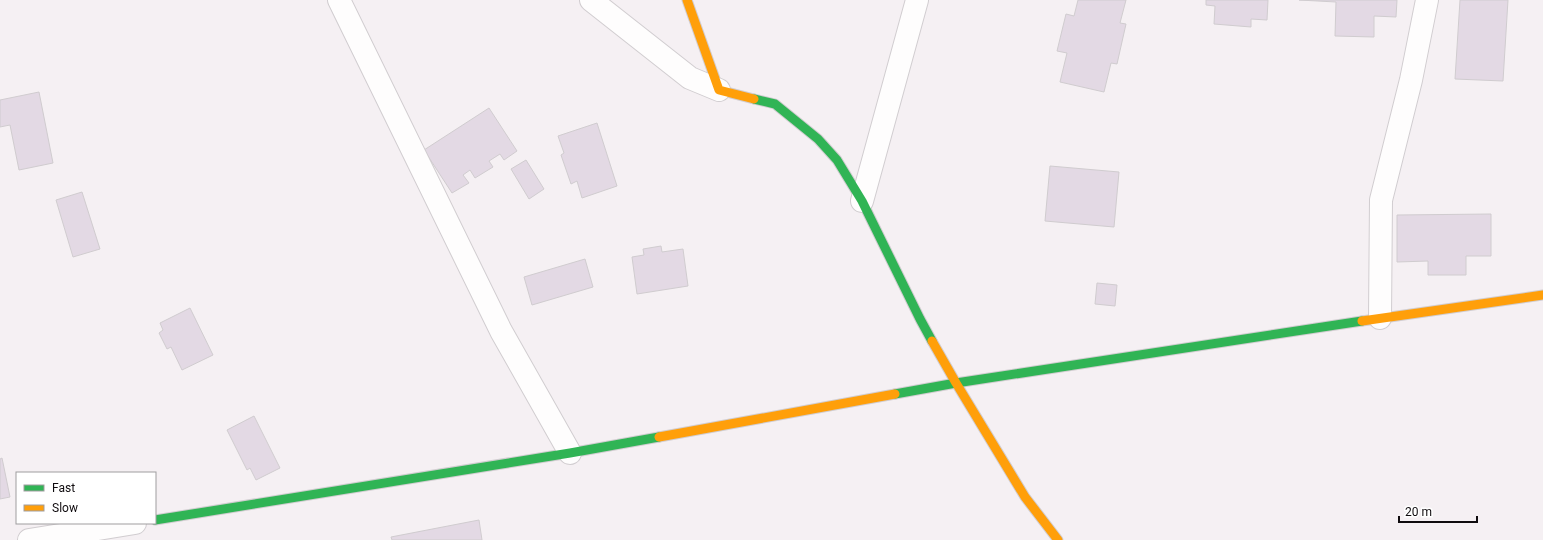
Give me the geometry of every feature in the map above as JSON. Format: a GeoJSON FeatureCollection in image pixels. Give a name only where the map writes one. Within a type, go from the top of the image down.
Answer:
{"type":"FeatureCollection","features":[{"type":"Feature","properties":{"kind":"street"},"geometry":{"type":"LineString","coordinates":[[339,0],[501,330],[570,454]]}},
{"type":"Feature","properties":{"kind":"street"},"geometry":{"type":"LineString","coordinates":[[591,0],[690,78],[719,90],[775,104],[818,139],[837,160],[862,202],[920,319],[956,383],[1025,497],[1058,540]]}},
{"type":"Feature","properties":{"kind":"street"},"geometry":{"type":"LineString","coordinates":[[687,0],[719,90]]}},
{"type":"Feature","properties":{"kind":"street"},"geometry":{"type":"LineString","coordinates":[[862,202],[917,0]]}},
{"type":"Feature","properties":{"kind":"street"},"geometry":{"type":"LineString","coordinates":[[1380,318],[1381,200],[1412,80],[1427,0]]}},
{"type":"Feature","properties":{"kind":"street"},"geometry":{"type":"LineString","coordinates":[[156,520],[570,454],[956,383],[1380,318],[1543,295]]}},
{"type":"Feature","properties":{"kind":"street"},"geometry":{"type":"LineString","coordinates":[[30,540],[130,524]]}},
{"type":"Feature","properties":{"kind":"building"},"geometry":{"type":"Polygon","coordinates":[[[1078,0],[1126,0],[1120,23],[1126,24],[1117,64],[1111,63],[1104,92],[1060,82],[1067,53],[1057,51],[1066,14],[1074,16],[1078,0]]]}},
{"type":"Feature","properties":{"kind":"building"},"geometry":{"type":"Polygon","coordinates":[[[1206,0],[1268,0],[1267,20],[1251,19],[1251,27],[1214,24],[1215,6],[1206,5],[1206,0]]]}},
{"type":"Feature","properties":{"kind":"building"},"geometry":{"type":"Polygon","coordinates":[[[1299,0],[1397,0],[1396,17],[1374,16],[1374,37],[1335,36],[1336,2],[1299,0]]]}},
{"type":"Feature","properties":{"kind":"building"},"geometry":{"type":"Polygon","coordinates":[[[1460,0],[1508,0],[1503,81],[1455,79],[1460,0]]]}},
{"type":"Feature","properties":{"kind":"building"},"geometry":{"type":"Polygon","coordinates":[[[39,92],[53,163],[19,170],[10,125],[0,127],[0,100],[39,92]]]}},
{"type":"Feature","properties":{"kind":"building"},"geometry":{"type":"Polygon","coordinates":[[[489,108],[517,151],[504,160],[500,154],[489,161],[493,167],[475,178],[470,170],[463,175],[469,183],[452,193],[424,150],[489,108]]]}},
{"type":"Feature","properties":{"kind":"building"},"geometry":{"type":"Polygon","coordinates":[[[597,123],[617,186],[582,198],[577,181],[571,184],[561,155],[564,153],[558,136],[597,123]]]}},
{"type":"Feature","properties":{"kind":"building"},"geometry":{"type":"Polygon","coordinates":[[[526,160],[544,189],[529,199],[511,169],[526,160]]]}},
{"type":"Feature","properties":{"kind":"building"},"geometry":{"type":"Polygon","coordinates":[[[1050,166],[1119,172],[1114,227],[1045,221],[1050,166]]]}},
{"type":"Feature","properties":{"kind":"building"},"geometry":{"type":"Polygon","coordinates":[[[82,192],[100,249],[73,257],[56,200],[82,192]]]}},
{"type":"Feature","properties":{"kind":"building"},"geometry":{"type":"Polygon","coordinates":[[[1491,214],[1491,256],[1466,256],[1466,275],[1428,275],[1428,261],[1397,262],[1397,215],[1491,214]]]}},
{"type":"Feature","properties":{"kind":"building"},"geometry":{"type":"Polygon","coordinates":[[[661,246],[662,252],[683,249],[688,286],[637,294],[632,257],[644,255],[643,249],[661,246]]]}},
{"type":"Feature","properties":{"kind":"building"},"geometry":{"type":"Polygon","coordinates":[[[585,259],[593,287],[532,305],[524,277],[585,259]]]}},
{"type":"Feature","properties":{"kind":"building"},"geometry":{"type":"Polygon","coordinates":[[[1097,283],[1117,285],[1115,306],[1095,304],[1097,283]]]}},
{"type":"Feature","properties":{"kind":"building"},"geometry":{"type":"Polygon","coordinates":[[[190,308],[213,355],[182,370],[171,347],[167,349],[159,333],[163,330],[160,323],[190,308]]]}},
{"type":"Feature","properties":{"kind":"building"},"geometry":{"type":"Polygon","coordinates":[[[254,416],[280,468],[256,480],[250,468],[247,470],[227,430],[254,416]]]}},
{"type":"Feature","properties":{"kind":"building"},"geometry":{"type":"Polygon","coordinates":[[[2,458],[10,497],[0,499],[0,459],[2,458]]]}},
{"type":"Feature","properties":{"kind":"building"},"geometry":{"type":"Polygon","coordinates":[[[479,520],[482,540],[392,540],[391,537],[479,520]]]}},
{"type":"Feature","properties":{"kind":"traffic: fast"},"geometry":{"type":"LineString","coordinates":[[754,99],[775,104],[818,139],[837,160],[862,201],[932,341]]}},
{"type":"Feature","properties":{"kind":"traffic: fast"},"geometry":{"type":"LineString","coordinates":[[895,394],[956,383],[1362,321]]}},
{"type":"Feature","properties":{"kind":"traffic: fast"},"geometry":{"type":"LineString","coordinates":[[156,520],[570,453],[659,437]]}},
{"type":"Feature","properties":{"kind":"traffic: slow"},"geometry":{"type":"LineString","coordinates":[[687,0],[719,90],[754,99]]}},
{"type":"Feature","properties":{"kind":"traffic: slow"},"geometry":{"type":"LineString","coordinates":[[1362,321],[1543,295]]}},
{"type":"Feature","properties":{"kind":"traffic: slow"},"geometry":{"type":"LineString","coordinates":[[932,341],[1025,497],[1058,540]]}},
{"type":"Feature","properties":{"kind":"traffic: slow"},"geometry":{"type":"LineString","coordinates":[[659,437],[895,394]]}}]}
